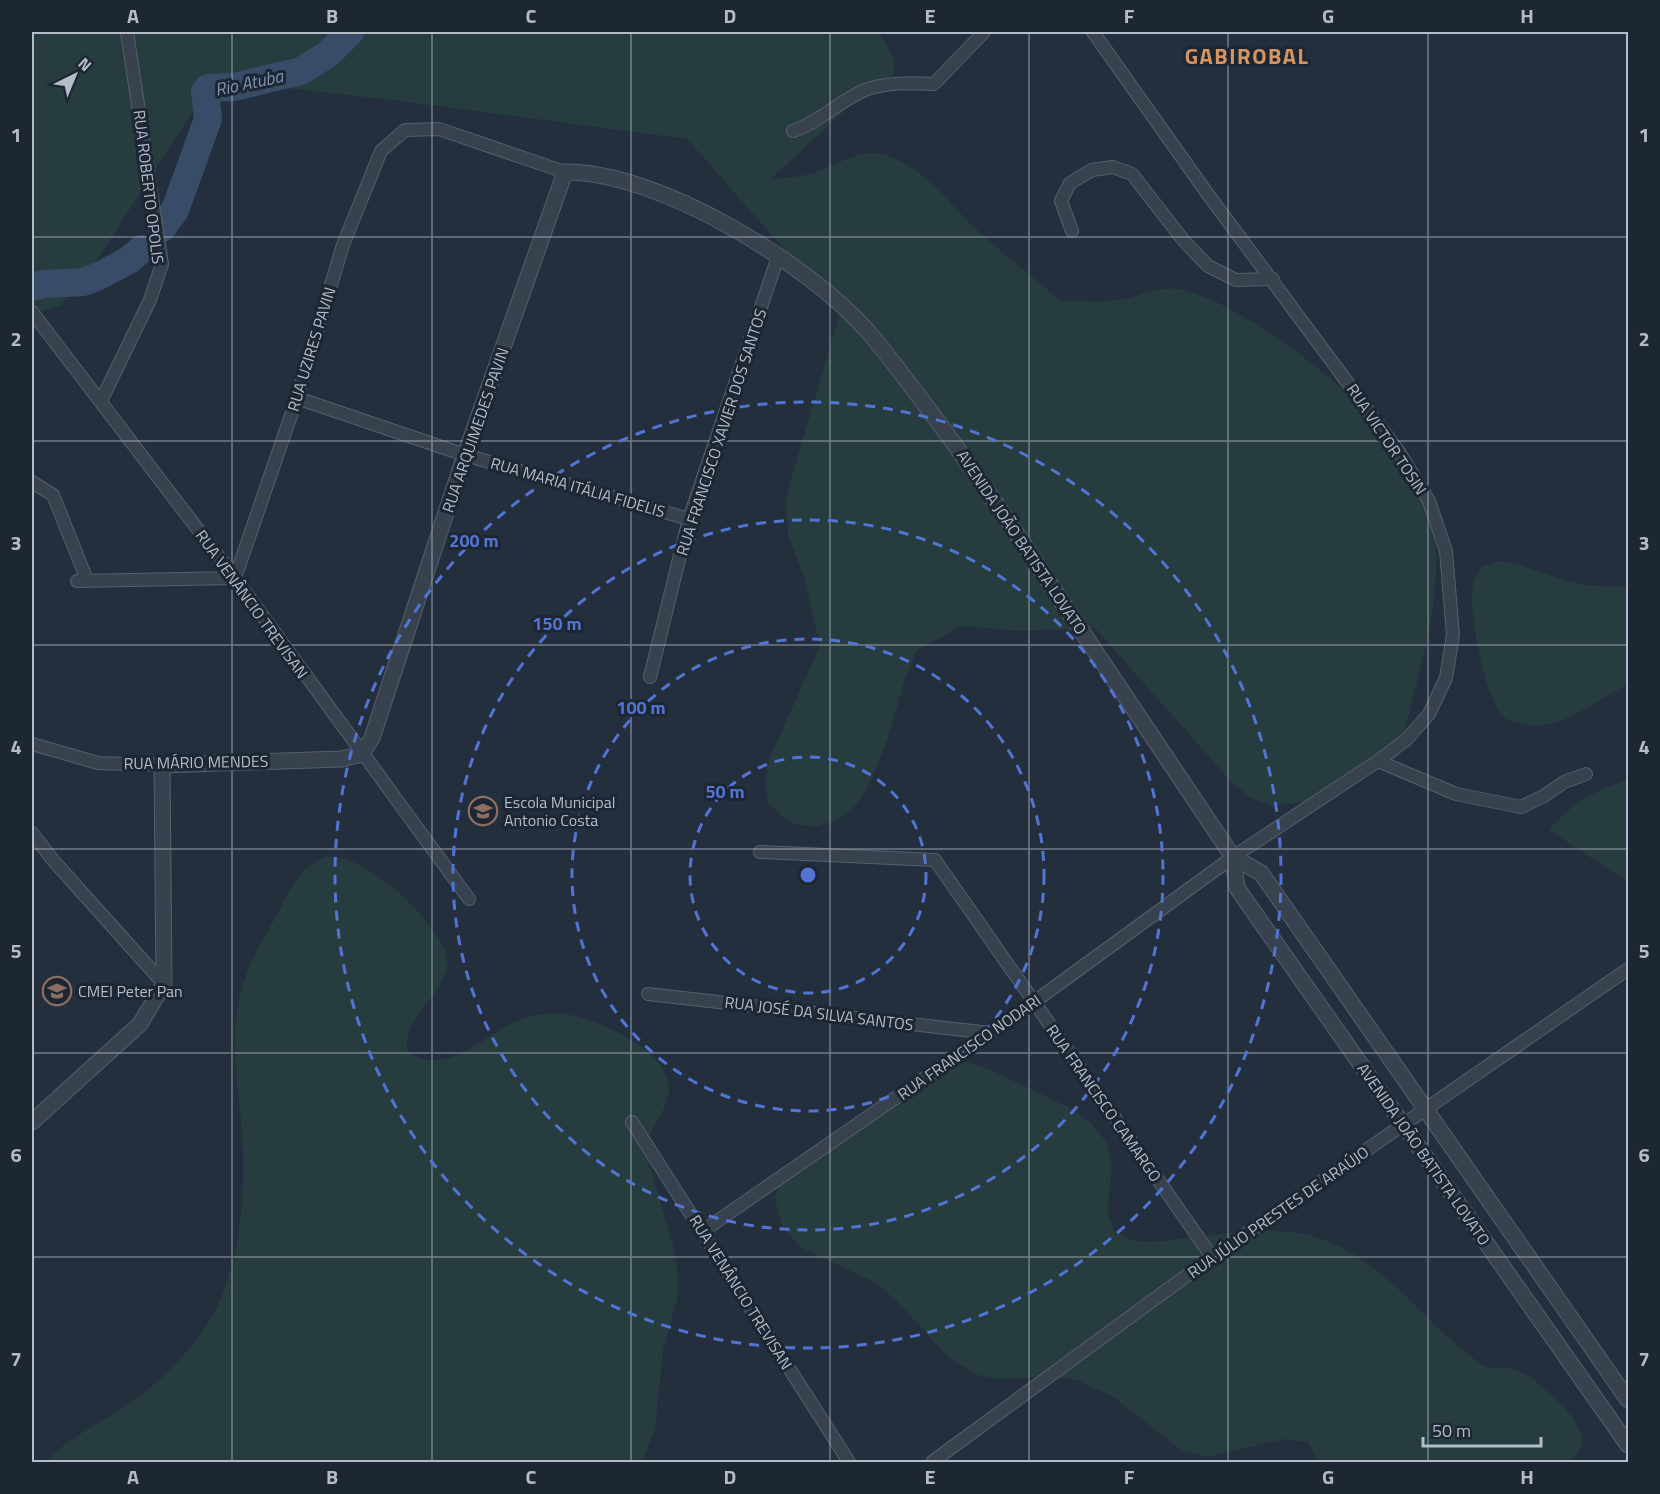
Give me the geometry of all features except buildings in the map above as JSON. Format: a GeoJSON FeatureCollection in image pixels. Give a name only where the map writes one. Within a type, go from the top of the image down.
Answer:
{"type":"FeatureCollection","features":[{"type":"Feature","properties":{"kind":"street","name":"RUA ROBERTO OPOLIS"},"geometry":{"type":"LineString","coordinates":[[101,401],[150,300],[162,264],[127,32]]}},
{"type":"Feature","properties":{"kind":"street"},"geometry":{"type":"LineString","coordinates":[[793,131],[811,125],[866,90],[908,83],[934,84],[984,32]]}},
{"type":"Feature","properties":{"kind":"street","name":"RUA VICTOR TOSIN"},"geometry":{"type":"LineString","coordinates":[[1093,32],[1207,193],[1273,279],[1399,452],[1429,501],[1446,551],[1453,635],[1446,678],[1429,714],[1407,738],[1378,760],[1233,857]]}},
{"type":"Feature","properties":{"kind":"street","name":"RUA UZIRES PAVIN"},"geometry":{"type":"LineString","coordinates":[[235,578],[297,398],[343,245],[381,151],[405,130],[439,129],[565,172]]}},
{"type":"Feature","properties":{"kind":"street"},"geometry":{"type":"LineString","coordinates":[[1072,231],[1061,201],[1070,183],[1092,170],[1113,167],[1132,174],[1184,241],[1208,266],[1236,280],[1273,279]]}},
{"type":"Feature","properties":{"kind":"street","name":"AVENIDA JOÃO BATISTA LOVATO"},"geometry":{"type":"LineString","coordinates":[[565,172],[590,172],[627,181],[693,209],[743,234],[822,287],[870,333],[963,453],[1233,857],[1237,888],[1629,1445]]}},
{"type":"Feature","properties":{"kind":"street","name":"RUA ARQUIMEDES PAVIN"},"geometry":{"type":"LineString","coordinates":[[362,754],[372,738],[465,455],[565,172]]}},
{"type":"Feature","properties":{"kind":"street","name":"RUA FRANCISCO XAVIER DOS SANTOS"},"geometry":{"type":"LineString","coordinates":[[650,677],[689,519],[778,257]]}},
{"type":"Feature","properties":{"kind":"street","name":"RUA VENÂNCIO TREVISAN"},"geometry":{"type":"LineString","coordinates":[[32,312],[235,578],[469,899]]}},
{"type":"Feature","properties":{"kind":"street","name":"RUA MARIA ITÁLIA FIDELIS"},"geometry":{"type":"LineString","coordinates":[[297,398],[465,455],[689,519]]}},
{"type":"Feature","properties":{"kind":"street"},"geometry":{"type":"LineString","coordinates":[[32,482],[53,495],[82,580],[235,578]]}},
{"type":"Feature","properties":{"kind":"street","name":"RUA MÁRIO MENDES"},"geometry":{"type":"LineString","coordinates":[[32,744],[98,764],[162,765],[341,759],[362,754]]}},
{"type":"Feature","properties":{"kind":"street"},"geometry":{"type":"LineString","coordinates":[[1378,760],[1456,794],[1521,807],[1544,796],[1564,782],[1586,774]]}},
{"type":"Feature","properties":{"kind":"street"},"geometry":{"type":"LineString","coordinates":[[32,1122],[140,1024],[164,984],[162,765]]}},
{"type":"Feature","properties":{"kind":"street"},"geometry":{"type":"LineString","coordinates":[[32,832],[164,984]]}},
{"type":"Feature","properties":{"kind":"street","name":"RUA FRANCISCO CAMARGO"},"geometry":{"type":"LineString","coordinates":[[760,852],[935,860],[1212,1257]]}},
{"type":"Feature","properties":{"kind":"street","name":"AVENIDA JOÃO BATISTA LOVATO"},"geometry":{"type":"LineString","coordinates":[[1233,857],[1261,873],[1424,1110],[1629,1400]]}},
{"type":"Feature","properties":{"kind":"street","name":"RUA FRANCISCO NODARI"},"geometry":{"type":"LineString","coordinates":[[703,1231],[1034,1002],[1233,857]]}},
{"type":"Feature","properties":{"kind":"street","name":"RUA JÚLIO PRESTES DE ARAÚJO"},"geometry":{"type":"LineString","coordinates":[[932,1462],[1212,1257],[1629,969]]}},
{"type":"Feature","properties":{"kind":"street","name":"RUA JOSÉ DA SILVA SANTOS"},"geometry":{"type":"LineString","coordinates":[[648,994],[990,1033]]}},
{"type":"Feature","properties":{"kind":"street","name":"RUA VENÂNCIO TREVISAN"},"geometry":{"type":"LineString","coordinates":[[632,1122],[849,1462]]}},
{"type":"Feature","properties":{"kind":"green space"},"geometry":{"type":"Polygon","coordinates":[[[32,32],[879,32],[894,59],[894,74],[878,90],[856,100],[770,180],[814,173],[864,154],[881,154],[896,159],[934,185],[977,230],[1061,301],[1117,300],[1171,288],[1201,295],[1254,323],[1333,381],[1377,425],[1421,498],[1434,529],[1436,562],[1432,613],[1403,738],[1306,802],[1272,806],[1250,797],[1234,785],[1095,628],[1021,631],[961,626],[916,651],[906,676],[887,741],[867,789],[854,807],[837,821],[815,827],[790,823],[768,802],[765,779],[770,757],[820,646],[804,577],[788,534],[786,497],[840,313],[687,139],[392,100],[213,80],[77,291],[59,306],[32,314],[32,32]]]}},
{"type":"Feature","properties":{"kind":"green space"},"geometry":{"type":"Polygon","coordinates":[[[1500,561],[1583,584],[1628,586],[1628,685],[1580,712],[1555,722],[1526,725],[1506,719],[1499,711],[1487,681],[1477,643],[1472,608],[1473,585],[1481,567],[1500,561]]]}},
{"type":"Feature","properties":{"kind":"green space"},"geometry":{"type":"Polygon","coordinates":[[[1628,780],[1628,882],[1549,830],[1584,799],[1628,780]]]}},
{"type":"Feature","properties":{"kind":"green space"},"geometry":{"type":"Polygon","coordinates":[[[326,856],[357,864],[383,880],[415,908],[440,940],[446,955],[445,976],[410,1028],[406,1045],[409,1053],[424,1060],[441,1060],[468,1050],[521,1019],[540,1014],[560,1013],[602,1025],[617,1032],[646,1051],[658,1062],[666,1074],[669,1087],[666,1102],[644,1145],[674,1249],[678,1275],[677,1299],[663,1350],[655,1428],[642,1462],[46,1462],[67,1443],[126,1405],[162,1377],[185,1354],[205,1328],[220,1301],[238,1239],[243,1195],[242,1131],[235,1046],[240,995],[256,953],[296,880],[309,866],[326,856]]]}},
{"type":"Feature","properties":{"kind":"green space"},"geometry":{"type":"Polygon","coordinates":[[[966,1062],[989,1069],[1070,1108],[1091,1123],[1107,1143],[1112,1168],[1107,1210],[1114,1231],[1130,1240],[1149,1242],[1253,1231],[1294,1232],[1336,1245],[1358,1257],[1378,1272],[1478,1362],[1490,1368],[1508,1368],[1520,1372],[1538,1383],[1564,1408],[1578,1426],[1582,1444],[1578,1453],[1569,1462],[1316,1462],[1317,1459],[1308,1442],[1285,1439],[1207,1457],[1182,1451],[1115,1398],[1077,1380],[1051,1377],[999,1379],[977,1375],[949,1358],[896,1300],[874,1282],[800,1247],[782,1226],[775,1199],[782,1173],[948,1066],[966,1062]]]}},
{"type":"Feature","properties":{"kind":"waterway","name":"Rio Atuba"},"geometry":{"type":"LineString","coordinates":[[162,228],[175,210],[208,119],[205,92],[208,88],[234,87],[301,71],[328,54],[350,32]]}},
{"type":"Feature","properties":{"kind":"waterway","name":"Rio Atuba"},"geometry":{"type":"LineString","coordinates":[[32,287],[83,282],[129,260],[142,249]]}},
{"type":"Feature","properties":{"kind":"place","name":"Escola Municipal Antonio Costa"},"geometry":{"type":"Point","coordinates":[483,811]}},
{"type":"Feature","properties":{"kind":"place","name":"CMEI Peter Pan"},"geometry":{"type":"Point","coordinates":[57,991]}},
{"type":"Feature","properties":{"kind":"district","name":"GABIROBAL"},"geometry":{"type":"Point","coordinates":[1247,56]}}]}
